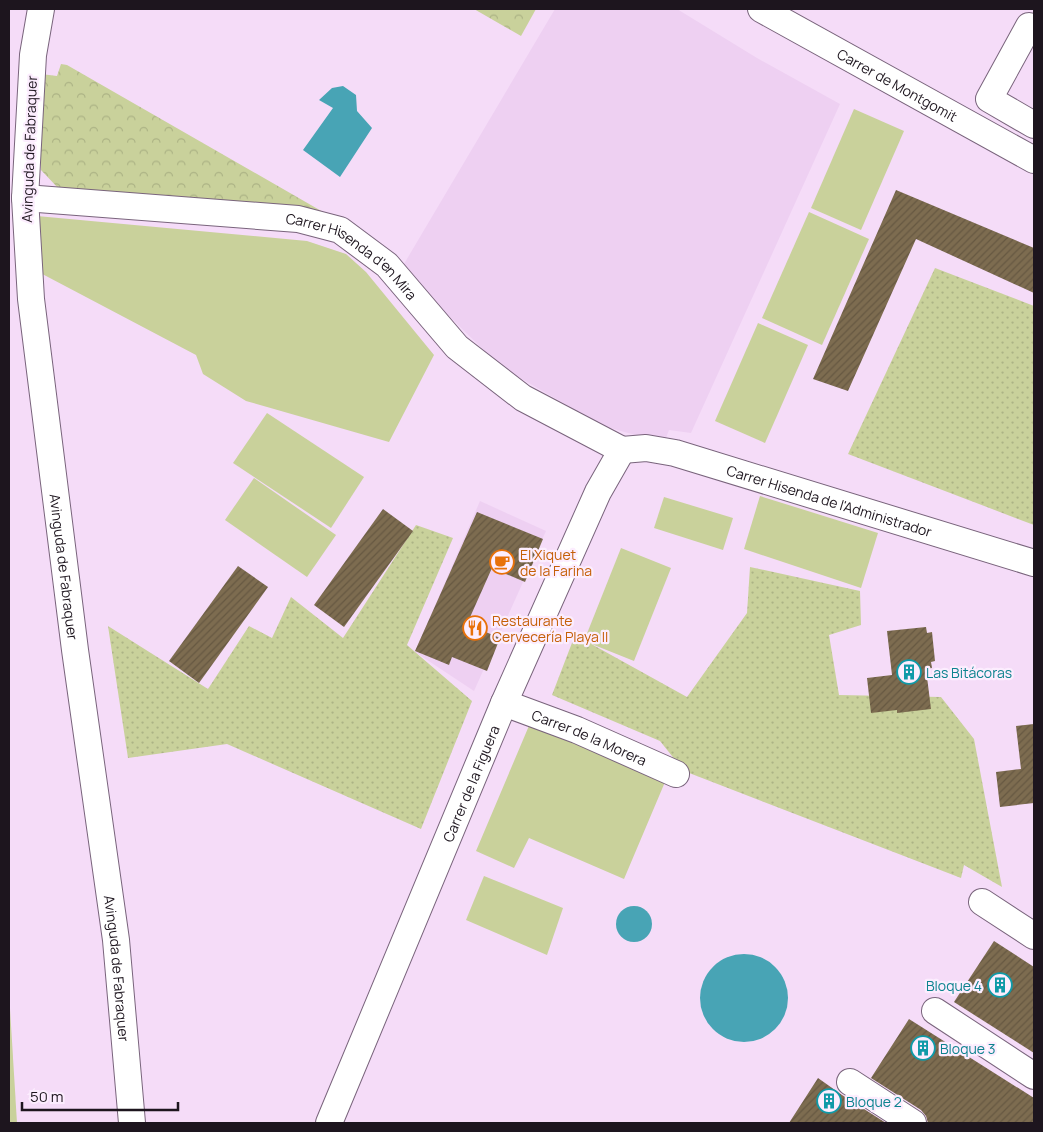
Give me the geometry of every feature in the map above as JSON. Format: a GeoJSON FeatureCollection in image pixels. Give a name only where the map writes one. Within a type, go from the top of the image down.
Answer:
{"type":"FeatureCollection","features":[{"type":"Feature","properties":{"kind":"street","name":"Avinguda de Fabraquer"},"geometry":{"type":"LineString","coordinates":[[41,9],[33,55],[25,198],[33,309],[75,650],[116,940],[132,1123]]}},
{"type":"Feature","properties":{"kind":"street","name":"Carrer de Montgomit"},"geometry":{"type":"LineString","coordinates":[[761,9],[1034,160]]}},
{"type":"Feature","properties":{"kind":"street"},"geometry":{"type":"LineString","coordinates":[[1029,21],[989,99],[1034,124]]}},
{"type":"Feature","properties":{"kind":"street","name":"Carrer Hisenda d'en Mira"},"geometry":{"type":"LineString","coordinates":[[25,198],[298,219],[340,230],[387,265],[457,347],[508,387],[561,420],[622,450]]}},
{"type":"Feature","properties":{"kind":"street","name":"Carrer Hisenda de l'Administrador"},"geometry":{"type":"LineString","coordinates":[[622,450],[646,448],[675,453],[1034,563]]}},
{"type":"Feature","properties":{"kind":"street","name":"Carrer de la Figuera"},"geometry":{"type":"LineString","coordinates":[[329,1123],[504,703],[598,492],[622,450]]}},
{"type":"Feature","properties":{"kind":"street","name":"Carrer de la Morera"},"geometry":{"type":"LineString","coordinates":[[504,703],[577,730],[676,774]]}},
{"type":"Feature","properties":{"kind":"street"},"geometry":{"type":"LineString","coordinates":[[982,902],[1034,936]]}},
{"type":"Feature","properties":{"kind":"street"},"geometry":{"type":"LineString","coordinates":[[935,1011],[1034,1076]]}},
{"type":"Feature","properties":{"kind":"street"},"geometry":{"type":"LineString","coordinates":[[850,1082],[913,1123]]}},
{"type":"Feature","properties":{"kind":"shaded area"},"geometry":{"type":"Polygon","coordinates":[[[555,9],[677,9],[757,58],[840,104],[691,433],[669,430],[664,443],[603,426],[501,367],[401,269],[555,9]]]}},
{"type":"Feature","properties":{"kind":"shaded area"},"geometry":{"type":"Polygon","coordinates":[[[480,501],[546,531],[474,691],[415,652],[480,501]]]}},
{"type":"Feature","properties":{"kind":"green space"},"geometry":{"type":"Polygon","coordinates":[[[474,9],[536,9],[521,36],[474,9]]]}},
{"type":"Feature","properties":{"kind":"green space"},"geometry":{"type":"Polygon","coordinates":[[[61,64],[67,65],[330,216],[58,188],[41,170],[41,74],[57,76],[61,64]]]}},
{"type":"Feature","properties":{"kind":"green space"},"geometry":{"type":"Polygon","coordinates":[[[854,109],[904,131],[861,230],[811,208],[854,109]]]}},
{"type":"Feature","properties":{"kind":"green space"},"geometry":{"type":"Polygon","coordinates":[[[809,212],[869,239],[822,345],[762,318],[809,212]]]}},
{"type":"Feature","properties":{"kind":"green space"},"geometry":{"type":"Polygon","coordinates":[[[26,215],[307,241],[346,254],[366,272],[434,355],[389,442],[246,401],[203,374],[196,355],[29,267],[26,215]]]}},
{"type":"Feature","properties":{"kind":"green space"},"geometry":{"type":"Polygon","coordinates":[[[935,268],[1034,306],[1034,525],[848,454],[935,268]]]}},
{"type":"Feature","properties":{"kind":"green space"},"geometry":{"type":"Polygon","coordinates":[[[758,323],[808,345],[765,443],[715,421],[758,323]]]}},
{"type":"Feature","properties":{"kind":"green space"},"geometry":{"type":"Polygon","coordinates":[[[267,413],[364,477],[331,528],[233,463],[267,413]]]}},
{"type":"Feature","properties":{"kind":"green space"},"geometry":{"type":"Polygon","coordinates":[[[254,478],[336,535],[307,577],[225,520],[254,478]]]}},
{"type":"Feature","properties":{"kind":"green space"},"geometry":{"type":"Polygon","coordinates":[[[760,496],[878,533],[861,588],[744,549],[760,496]]]}},
{"type":"Feature","properties":{"kind":"green space"},"geometry":{"type":"Polygon","coordinates":[[[664,497],[733,518],[723,550],[654,528],[664,497]]]}},
{"type":"Feature","properties":{"kind":"green space"},"geometry":{"type":"Polygon","coordinates":[[[416,525],[453,538],[407,645],[472,701],[421,829],[227,744],[128,758],[108,626],[208,689],[249,626],[272,638],[291,597],[343,638],[416,525]]]}},
{"type":"Feature","properties":{"kind":"green space"},"geometry":{"type":"Polygon","coordinates":[[[621,548],[671,568],[634,661],[584,641],[621,548]]]}},
{"type":"Feature","properties":{"kind":"green space"},"geometry":{"type":"Polygon","coordinates":[[[750,567],[860,591],[861,625],[829,635],[839,695],[941,697],[974,739],[1002,887],[964,865],[961,878],[684,771],[660,741],[552,695],[575,635],[687,697],[747,613],[750,567]]]}},
{"type":"Feature","properties":{"kind":"green space"},"geometry":{"type":"Polygon","coordinates":[[[531,721],[665,782],[624,879],[529,838],[514,868],[476,851],[531,721]]]}},
{"type":"Feature","properties":{"kind":"green space"},"geometry":{"type":"Polygon","coordinates":[[[484,876],[563,908],[547,955],[466,920],[484,876]]]}},
{"type":"Feature","properties":{"kind":"green space"},"geometry":{"type":"Polygon","coordinates":[[[9,992],[17,1123],[9,1123],[9,992]]]}},
{"type":"Feature","properties":{"kind":"water"},"geometry":{"type":"Polygon","coordinates":[[[343,86],[356,95],[357,111],[372,128],[340,177],[303,150],[333,108],[319,100],[332,88],[343,86]]]}},
{"type":"Feature","properties":{"kind":"water"},"geometry":{"type":"Polygon","coordinates":[[[634,906],[641,907],[647,911],[651,917],[651,931],[647,937],[641,941],[634,942],[627,941],[621,937],[617,931],[616,924],[617,917],[621,911],[627,907],[634,906]]]}},
{"type":"Feature","properties":{"kind":"water"},"geometry":{"type":"Polygon","coordinates":[[[744,954],[761,958],[775,967],[784,981],[788,998],[784,1015],[775,1029],[761,1038],[744,1042],[727,1038],[713,1029],[704,1015],[700,998],[704,981],[713,967],[727,958],[744,954]]]}},
{"type":"Feature","properties":{"kind":"building"},"geometry":{"type":"Polygon","coordinates":[[[896,190],[1034,248],[1034,293],[916,239],[848,391],[813,379],[896,190]]]}},
{"type":"Feature","properties":{"kind":"building"},"geometry":{"type":"Polygon","coordinates":[[[383,509],[413,531],[344,627],[314,605],[383,509]]]}},
{"type":"Feature","properties":{"kind":"building"},"geometry":{"type":"Polygon","coordinates":[[[477,512],[543,539],[525,582],[492,568],[467,624],[500,638],[487,671],[452,657],[449,665],[415,651],[477,512]]]}},
{"type":"Feature","properties":{"kind":"building"},"geometry":{"type":"Polygon","coordinates":[[[238,566],[268,587],[199,683],[169,661],[238,566]]]}},
{"type":"Feature","properties":{"kind":"building","name":"Las Bitácoras"},"geometry":{"type":"Polygon","coordinates":[[[926,627],[927,633],[932,632],[935,661],[931,662],[932,668],[926,669],[931,709],[897,713],[897,710],[871,713],[867,678],[892,675],[887,631],[926,627]]]}},
{"type":"Feature","properties":{"kind":"building"},"geometry":{"type":"Polygon","coordinates":[[[1034,724],[1034,803],[1000,807],[996,772],[1021,769],[1016,726],[1034,724]]]}},
{"type":"Feature","properties":{"kind":"building","name":"Bloque 4"},"geometry":{"type":"Polygon","coordinates":[[[994,941],[1034,967],[1034,1053],[954,1002],[994,941]]]}},
{"type":"Feature","properties":{"kind":"building","name":"Bloque 3"},"geometry":{"type":"Polygon","coordinates":[[[909,1019],[1034,1098],[1034,1123],[928,1123],[926,1116],[921,1110],[871,1078],[909,1019]]]}},
{"type":"Feature","properties":{"kind":"building","name":"Bloque 2"},"geometry":{"type":"Polygon","coordinates":[[[818,1078],[842,1095],[886,1123],[789,1123],[818,1078]]]}},
{"type":"Feature","properties":{"kind":"place","name":"El Xiquet de la Farina"},"geometry":{"type":"Point","coordinates":[502,562]}},
{"type":"Feature","properties":{"kind":"place","name":"Restaurante Cervecería Playa II"},"geometry":{"type":"Point","coordinates":[475,628]}},
{"type":"Feature","properties":{"kind":"place","name":"Las Bitácoras"},"geometry":{"type":"Point","coordinates":[909,672]}},
{"type":"Feature","properties":{"kind":"place","name":"Bloque 4"},"geometry":{"type":"Point","coordinates":[1000,985]}},
{"type":"Feature","properties":{"kind":"place","name":"Bloque 3"},"geometry":{"type":"Point","coordinates":[923,1048]}},
{"type":"Feature","properties":{"kind":"place","name":"Bloque 2"},"geometry":{"type":"Point","coordinates":[829,1101]}}]}
